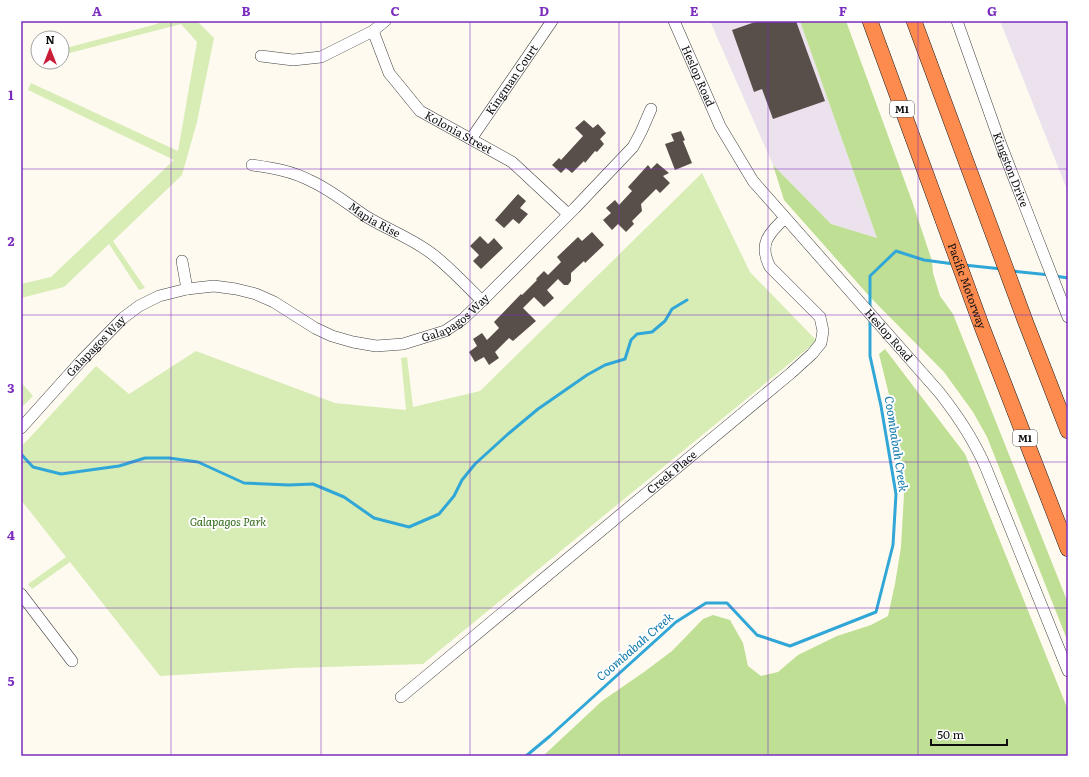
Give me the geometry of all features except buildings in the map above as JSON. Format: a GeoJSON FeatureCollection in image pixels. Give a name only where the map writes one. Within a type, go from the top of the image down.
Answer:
{"type":"FeatureCollection","features":[{"type":"Feature","properties":{"kind":"highway","name":"Pacific Motorway"},"geometry":{"type":"LineString","coordinates":[[870,21],[982,327],[1068,549]]}},
{"type":"Feature","properties":{"kind":"highway"},"geometry":{"type":"LineString","coordinates":[[914,21],[1068,431]]}},
{"type":"Feature","properties":{"kind":"street"},"geometry":{"type":"LineString","coordinates":[[261,56],[293,60],[320,57],[373,31],[385,21]]}},
{"type":"Feature","properties":{"kind":"street","name":"Kingman Court"},"geometry":{"type":"LineString","coordinates":[[471,139],[552,21]]}},
{"type":"Feature","properties":{"kind":"street","name":"Heslop Road"},"geometry":{"type":"LineString","coordinates":[[674,21],[720,126],[753,181],[921,372],[953,410],[972,438],[986,468],[1068,671]]}},
{"type":"Feature","properties":{"kind":"street","name":"Kingston Drive"},"geometry":{"type":"LineString","coordinates":[[957,21],[1001,145],[1067,315]]}},
{"type":"Feature","properties":{"kind":"street","name":"Kolonia Street"},"geometry":{"type":"LineString","coordinates":[[373,31],[390,73],[420,111],[512,162],[568,214]]}},
{"type":"Feature","properties":{"kind":"street","name":"Galapagos Way"},"geometry":{"type":"LineString","coordinates":[[21,428],[82,360],[123,318],[139,306],[158,296],[187,289],[214,286],[256,294],[274,302],[315,328],[332,336],[376,346],[403,344],[445,331],[463,318],[482,301],[633,147],[651,110]]}},
{"type":"Feature","properties":{"kind":"street","name":"Mapia Rise"},"geometry":{"type":"LineString","coordinates":[[252,165],[289,172],[317,184],[379,224],[421,246],[436,257],[482,301]]}},
{"type":"Feature","properties":{"kind":"street","name":"Creek Place"},"geometry":{"type":"LineString","coordinates":[[401,697],[791,373],[812,354],[821,343],[823,331],[820,317],[770,267],[766,258],[766,240],[771,232],[785,218]]}},
{"type":"Feature","properties":{"kind":"street"},"geometry":{"type":"LineString","coordinates":[[182,262],[187,289]]}},
{"type":"Feature","properties":{"kind":"street"},"geometry":{"type":"LineString","coordinates":[[21,594],[72,661]]}},
{"type":"Feature","properties":{"kind":"shaded area"},"geometry":{"type":"Polygon","coordinates":[[[710,21],[800,21],[877,238],[831,224],[773,165],[710,21]]]}},
{"type":"Feature","properties":{"kind":"shaded area"},"geometry":{"type":"Polygon","coordinates":[[[1000,21],[1068,21],[1068,192],[1000,21]]]}},
{"type":"Feature","properties":{"kind":"green space"},"geometry":{"type":"Polygon","coordinates":[[[160,21],[197,21],[214,38],[197,122],[182,175],[113,241],[145,288],[139,290],[109,244],[64,287],[21,298],[21,284],[51,277],[174,160],[28,90],[31,83],[178,151],[197,42],[181,24],[70,53],[70,47],[157,24],[160,21]]]}},
{"type":"Feature","properties":{"kind":"green space"},"geometry":{"type":"Polygon","coordinates":[[[800,21],[846,21],[912,201],[932,261],[933,273],[940,296],[953,314],[1068,603],[1068,642],[987,437],[973,412],[944,372],[870,297],[784,200],[773,165],[831,224],[877,238],[800,21]]]}},
{"type":"Feature","properties":{"kind":"green space","name":"Galapagos Park"},"geometry":{"type":"Polygon","coordinates":[[[702,173],[750,272],[817,341],[423,664],[294,668],[160,676],[70,562],[32,589],[28,584],[66,557],[21,500],[21,447],[96,366],[129,394],[196,351],[335,403],[406,410],[401,358],[407,357],[413,407],[480,391],[702,173]]]}},
{"type":"Feature","properties":{"kind":"green space"},"geometry":{"type":"Polygon","coordinates":[[[885,349],[965,454],[1068,710],[1068,756],[543,756],[602,701],[672,651],[703,619],[713,615],[730,620],[743,643],[748,666],[761,676],[778,672],[798,655],[837,636],[871,625],[888,616],[901,547],[904,494],[892,407],[879,354],[885,349]]]}},
{"type":"Feature","properties":{"kind":"green space"},"geometry":{"type":"Polygon","coordinates":[[[21,382],[33,396],[21,408],[21,382]]]}},
{"type":"Feature","properties":{"kind":"waterway","name":"Coombabah Creek"},"geometry":{"type":"LineString","coordinates":[[870,308],[870,276],[896,251],[924,260],[954,264]]}},
{"type":"Feature","properties":{"kind":"waterway","name":"Coombabah Creek"},"geometry":{"type":"LineString","coordinates":[[964,265],[1002,269]]}},
{"type":"Feature","properties":{"kind":"waterway","name":"Coombabah Creek"},"geometry":{"type":"LineString","coordinates":[[1012,271],[1050,275]]}},
{"type":"Feature","properties":{"kind":"waterway","name":"Coombabah Creek"},"geometry":{"type":"LineString","coordinates":[[1055,276],[1068,278]]}},
{"type":"Feature","properties":{"kind":"waterway"},"geometry":{"type":"LineString","coordinates":[[21,454],[33,467],[61,474],[119,466],[145,458],[169,458],[198,462],[244,483],[289,485],[313,484],[344,497],[374,518],[409,527],[439,514],[454,496],[462,480],[475,464],[538,409],[587,375],[605,365],[625,359],[631,340],[637,334],[652,332],[665,321],[672,309],[687,300]]}},
{"type":"Feature","properties":{"kind":"waterway","name":"Coombabah Creek"},"geometry":{"type":"LineString","coordinates":[[526,756],[676,622],[706,603],[727,603],[757,635],[790,646],[876,612],[893,545],[896,494],[881,406],[870,356],[870,319]]}}]}
